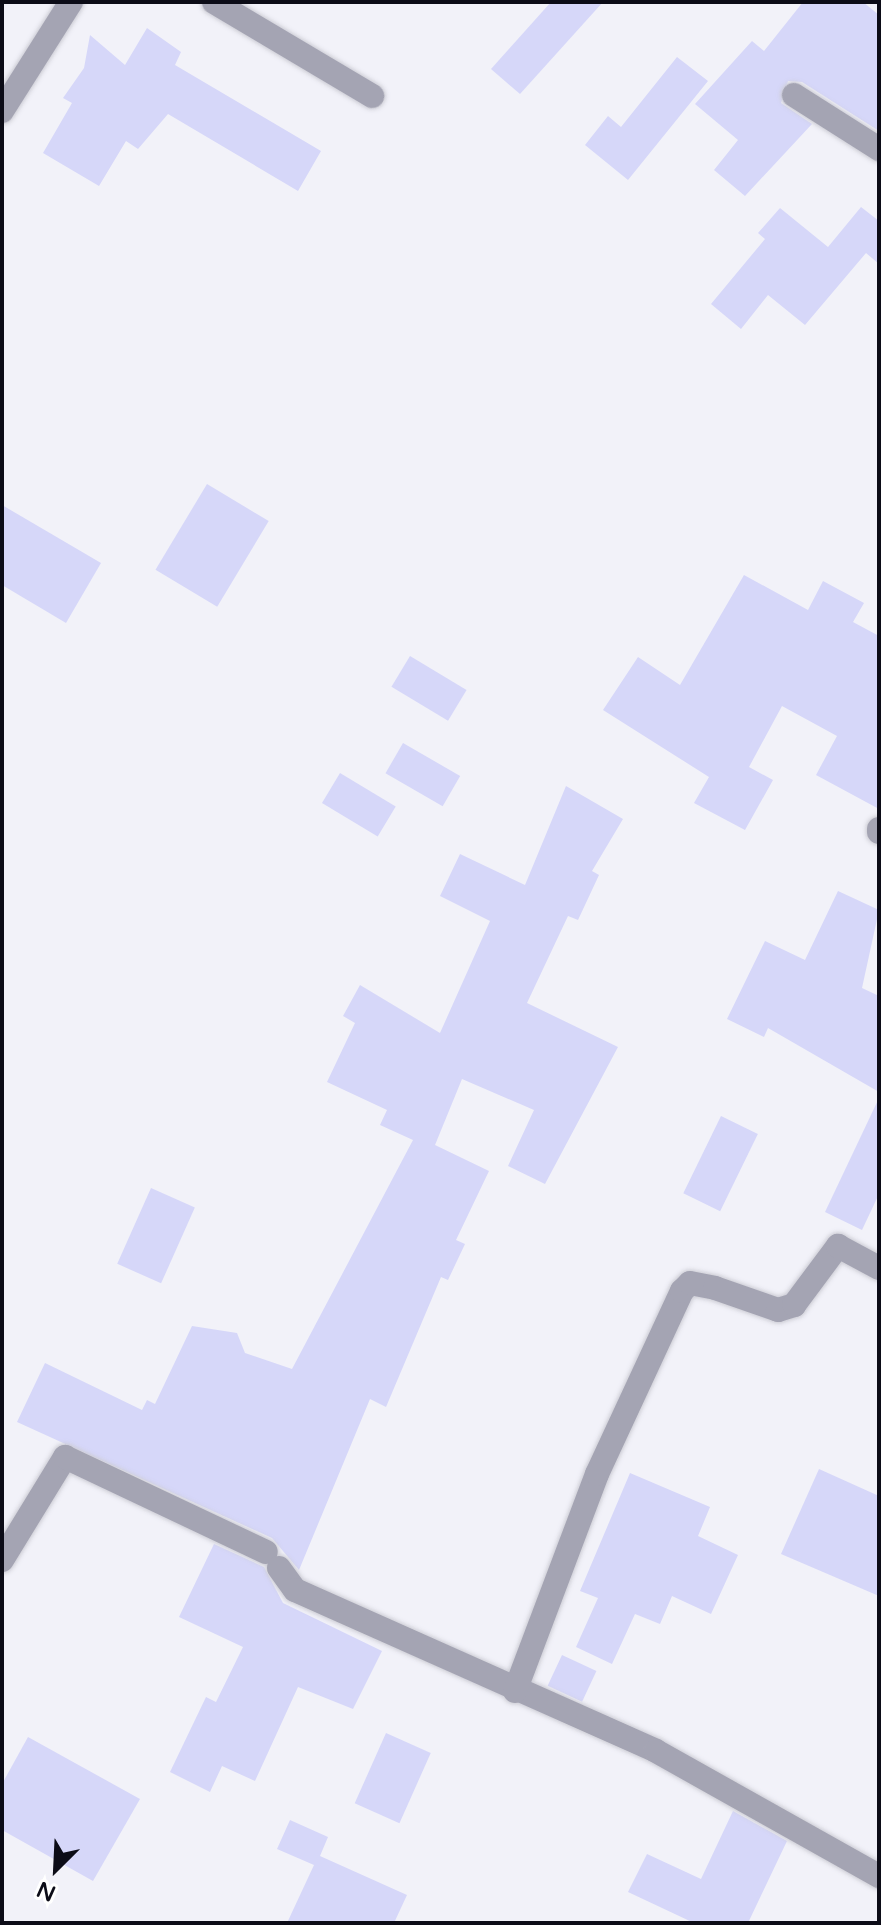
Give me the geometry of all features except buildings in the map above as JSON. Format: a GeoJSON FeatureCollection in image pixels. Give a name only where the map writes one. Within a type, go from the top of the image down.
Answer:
{"type":"FeatureCollection","features":[{"type":"Feature","properties":{"kind":"street"},"geometry":{"type":"LineString","coordinates":[[2,111],[71,2]]}},
{"type":"Feature","properties":{"kind":"street"},"geometry":{"type":"LineString","coordinates":[[214,2],[372,96]]}},
{"type":"Feature","properties":{"kind":"street"},"geometry":{"type":"LineString","coordinates":[[794,95],[879,149]]}},
{"type":"Feature","properties":{"kind":"street"},"geometry":{"type":"LineString","coordinates":[[515,1691],[597,1474],[682,1291],[690,1283],[715,1288],[778,1310],[794,1305],[838,1246],[879,1268]]}},
{"type":"Feature","properties":{"kind":"street"},"geometry":{"type":"LineString","coordinates":[[2,1560],[65,1457],[272,1560],[295,1590],[515,1691],[656,1751],[879,1876]]}}]}
